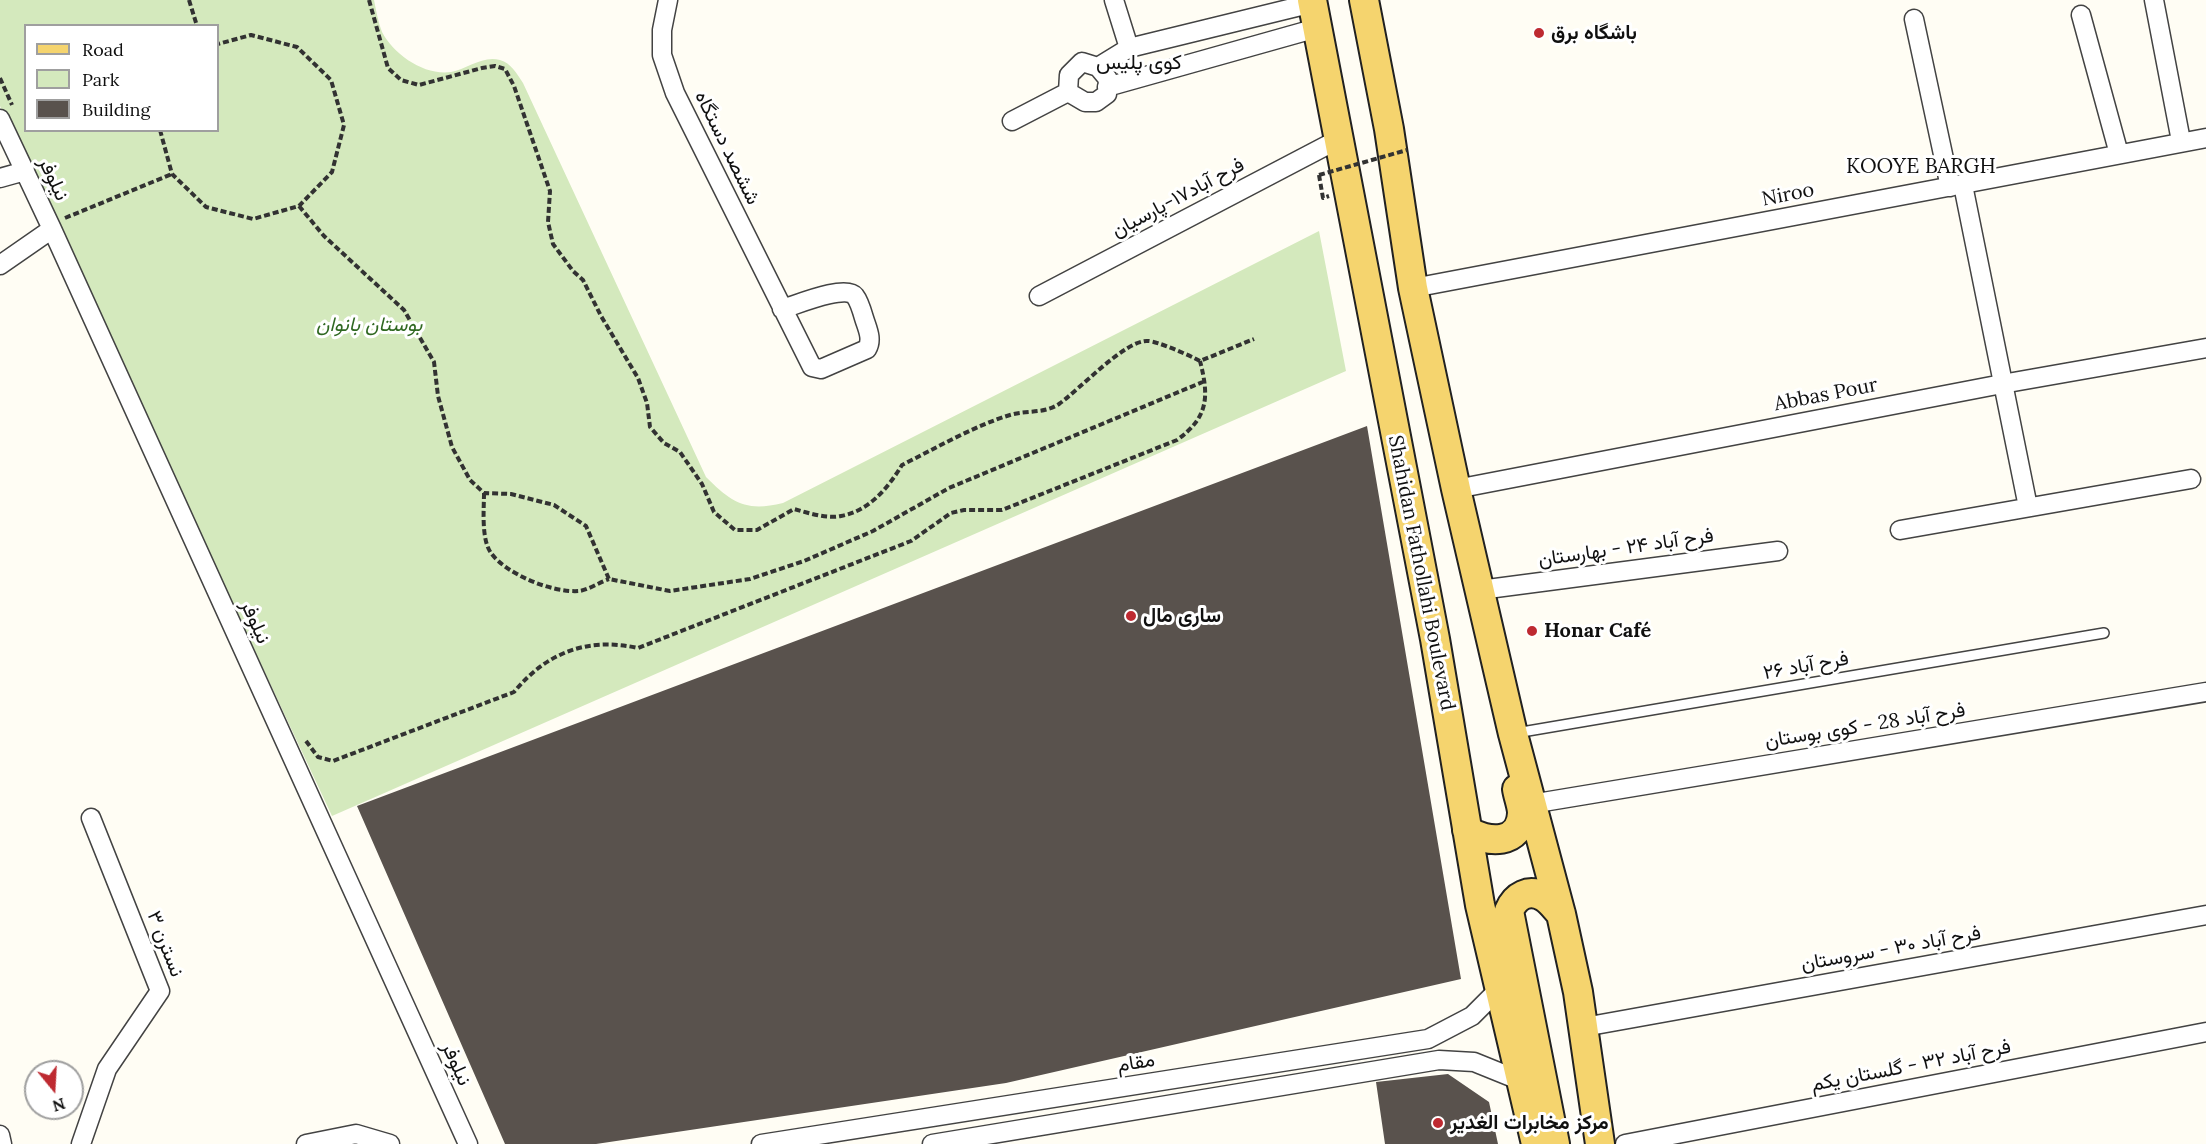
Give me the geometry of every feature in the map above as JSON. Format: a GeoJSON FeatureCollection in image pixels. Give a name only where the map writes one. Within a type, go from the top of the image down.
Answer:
{"type":"FeatureCollection","features":[{"type":"Feature","properties":{"kind":"main road"},"geometry":{"type":"LineString","coordinates":[[1364,0],[1389,129],[1413,288],[1456,489],[1497,663],[1531,804],[1561,914],[1584,1027],[1600,1144]]}},
{"type":"Feature","properties":{"kind":"main road","name":"Shahidan Fathollahi Boulevard"},"geometry":{"type":"LineString","coordinates":[[1314,11],[1433,627],[1480,905],[1536,1144]]}},
{"type":"Feature","properties":{"kind":"main road"},"geometry":{"type":"LineString","coordinates":[[1467,830],[1483,839],[1495,840],[1510,837],[1518,826],[1522,813],[1496,688],[1497,663]]}},
{"type":"Feature","properties":{"kind":"main road"},"geometry":{"type":"LineString","coordinates":[[1555,1144],[1509,911],[1513,900],[1524,894],[1536,893],[1546,898],[1561,914]]}},
{"type":"Feature","properties":{"kind":"street","name":"ششصد دستگاه"},"geometry":{"type":"LineString","coordinates":[[668,0],[662,30],[662,55],[675,93],[782,309],[812,367],[821,369],[867,349],[870,344],[859,306],[855,296],[849,291],[782,309]]}},
{"type":"Feature","properties":{"kind":"street"},"geometry":{"type":"LineString","coordinates":[[1114,0],[1129,48]]}},
{"type":"Feature","properties":{"kind":"street"},"geometry":{"type":"LineString","coordinates":[[2154,0],[2181,141]]}},
{"type":"Feature","properties":{"kind":"street"},"geometry":{"type":"LineString","coordinates":[[1098,67],[1129,48],[1314,11]]}},
{"type":"Feature","properties":{"kind":"street"},"geometry":{"type":"LineString","coordinates":[[1107,87],[1314,11]]}},
{"type":"Feature","properties":{"kind":"street"},"geometry":{"type":"LineString","coordinates":[[2081,15],[2119,154]]}},
{"type":"Feature","properties":{"kind":"street"},"geometry":{"type":"LineString","coordinates":[[1914,19],[1957,186],[2028,507]]}},
{"type":"Feature","properties":{"kind":"street"},"geometry":{"type":"LineString","coordinates":[[1082,62],[1098,67],[1108,79],[1107,94],[1096,102],[1085,102],[1068,92],[1069,75],[1082,62]]}},
{"type":"Feature","properties":{"kind":"street"},"geometry":{"type":"LineString","coordinates":[[1012,121],[1068,92]]}},
{"type":"Feature","properties":{"kind":"street","name":"نیلوفر"},"geometry":{"type":"LineString","coordinates":[[7,114],[25,171],[468,1144]]}},
{"type":"Feature","properties":{"kind":"street","name":"Niroo"},"geometry":{"type":"LineString","coordinates":[[1413,288],[2206,138]]}},
{"type":"Feature","properties":{"kind":"street","name":"فرح آباد۱۷-پارسیان"},"geometry":{"type":"LineString","coordinates":[[1039,296],[1339,139]]}},
{"type":"Feature","properties":{"kind":"street"},"geometry":{"type":"LineString","coordinates":[[0,178],[25,171]]}},
{"type":"Feature","properties":{"kind":"street"},"geometry":{"type":"LineString","coordinates":[[0,265],[52,229]]}},
{"type":"Feature","properties":{"kind":"street","name":"Abbas Pour"},"geometry":{"type":"LineString","coordinates":[[1456,489],[2002,384],[2206,348]]}},
{"type":"Feature","properties":{"kind":"street"},"geometry":{"type":"LineString","coordinates":[[1900,530],[2191,479]]}},
{"type":"Feature","properties":{"kind":"street","name":"فرح آباد ۲۴ - بهارستان"},"geometry":{"type":"LineString","coordinates":[[1480,590],[1778,551]]}},
{"type":"Feature","properties":{"kind":"street","name":"فرح آباد 28 - کوی بوستان"},"geometry":{"type":"LineString","coordinates":[[1531,804],[2206,692]]}},
{"type":"Feature","properties":{"kind":"street","name":"نسترن ۳"},"geometry":{"type":"LineString","coordinates":[[81,1144],[107,1069],[160,991],[91,818]]}},
{"type":"Feature","properties":{"kind":"street","name":"فرح آباد ۳۰ - سروستان"},"geometry":{"type":"LineString","coordinates":[[1584,1027],[2206,915]]}},
{"type":"Feature","properties":{"kind":"street","name":"مقام"},"geometry":{"type":"LineString","coordinates":[[761,1144],[1428,1039],[1472,1016],[1501,987]]}},
{"type":"Feature","properties":{"kind":"street","name":"فرح آباد ۳۲ - گلستان یکم"},"geometry":{"type":"LineString","coordinates":[[1625,1144],[2206,1032]]}},
{"type":"Feature","properties":{"kind":"street"},"geometry":{"type":"LineString","coordinates":[[932,1144],[958,1142],[1438,1060],[1474,1062],[1521,1081]]}},
{"type":"Feature","properties":{"kind":"street"},"geometry":{"type":"LineString","coordinates":[[954,1115],[958,1142]]}},
{"type":"Feature","properties":{"kind":"street"},"geometry":{"type":"LineString","coordinates":[[0,1135],[2,1144]]}},
{"type":"Feature","properties":{"kind":"street"},"geometry":{"type":"LineString","coordinates":[[306,1144],[356,1139],[390,1144]]}},
{"type":"Feature","properties":{"kind":"lane","name":"فرح آباد ۲۶"},"geometry":{"type":"LineString","coordinates":[[1514,734],[2104,633]]}},
{"type":"Feature","properties":{"kind":"path"},"geometry":{"type":"LineString","coordinates":[[189,0],[196,24]]}},
{"type":"Feature","properties":{"kind":"path"},"geometry":{"type":"LineString","coordinates":[[304,739],[318,757],[333,761],[514,692],[529,674],[544,662],[570,651],[588,645],[611,643],[638,648],[911,541],[939,519],[951,513],[964,510],[1002,510],[1053,491],[1177,440],[1190,431],[1202,412],[1206,394],[1200,361],[1185,353],[1148,340],[1126,348],[1056,406],[1034,413],[1012,414],[902,465],[894,478],[865,507],[841,516],[817,516],[795,509],[757,530],[735,530],[714,512],[702,484],[680,452],[664,443],[650,427],[646,403],[638,378],[601,316],[583,280],[573,271],[553,244],[548,222],[550,191],[514,86],[505,69],[495,66],[482,68],[420,85],[401,80],[388,68],[369,0]]}},
{"type":"Feature","properties":{"kind":"path"},"geometry":{"type":"LineString","coordinates":[[161,132],[172,174],[206,207],[253,219],[299,206],[332,172],[344,125],[331,80],[297,47],[250,35],[219,44]]}},
{"type":"Feature","properties":{"kind":"path"},"geometry":{"type":"LineString","coordinates":[[0,78],[7,114]]}},
{"type":"Feature","properties":{"kind":"path"},"geometry":{"type":"LineString","coordinates":[[1323,198],[1319,175],[1407,150]]}},
{"type":"Feature","properties":{"kind":"path"},"geometry":{"type":"LineString","coordinates":[[59,210],[64,219],[172,174]]}},
{"type":"Feature","properties":{"kind":"path"},"geometry":{"type":"LineString","coordinates":[[299,206],[324,236],[404,310],[434,362],[438,396],[452,447],[470,480],[484,493],[511,494],[554,505],[586,526],[609,579]]}},
{"type":"Feature","properties":{"kind":"path"},"geometry":{"type":"LineString","coordinates":[[1200,361],[1254,339]]}},
{"type":"Feature","properties":{"kind":"path"},"geometry":{"type":"LineString","coordinates":[[484,493],[483,526],[490,552],[526,580],[557,589],[580,591],[609,579],[670,591],[750,579],[804,561],[873,531],[949,488],[1205,381]]}},
{"type":"Feature","properties":{"kind":"green space","name":"بوستان بانوان"},"geometry":{"type":"Polygon","coordinates":[[[0,0],[374,0],[382,32],[387,40],[402,56],[421,67],[431,71],[451,72],[487,59],[504,61],[523,83],[706,477],[732,499],[749,506],[770,506],[783,503],[1319,231],[1346,371],[332,816],[0,106],[0,0]]]}},
{"type":"Feature","properties":{"kind":"building","name":"ساری مال"},"geometry":{"type":"Polygon","coordinates":[[[1367,426],[1461,979],[1006,1083],[596,1144],[505,1144],[357,806],[1367,426]]]}},
{"type":"Feature","properties":{"kind":"building","name":"مرکز مخابرات الغدیر"},"geometry":{"type":"Polygon","coordinates":[[[1448,1074],[1489,1102],[1498,1144],[1385,1144],[1376,1082],[1448,1074]]]}},
{"type":"Feature","properties":{"kind":"place","name":"باشگاه برق"},"geometry":{"type":"Point","coordinates":[1539,33]}},
{"type":"Feature","properties":{"kind":"place","name":"ساری مال"},"geometry":{"type":"Point","coordinates":[1131,616]}},
{"type":"Feature","properties":{"kind":"place","name":"Honar Café"},"geometry":{"type":"Point","coordinates":[1532,631]}},
{"type":"Feature","properties":{"kind":"place","name":"مرکز مخابرات الغدیر"},"geometry":{"type":"Point","coordinates":[1438,1123]}},
{"type":"Feature","properties":{"kind":"district","name":"کوی پلیس"},"geometry":{"type":"Point","coordinates":[1139,63]}},
{"type":"Feature","properties":{"kind":"district","name":"KOOYE BARGH"},"geometry":{"type":"Point","coordinates":[1921,167]}}]}
